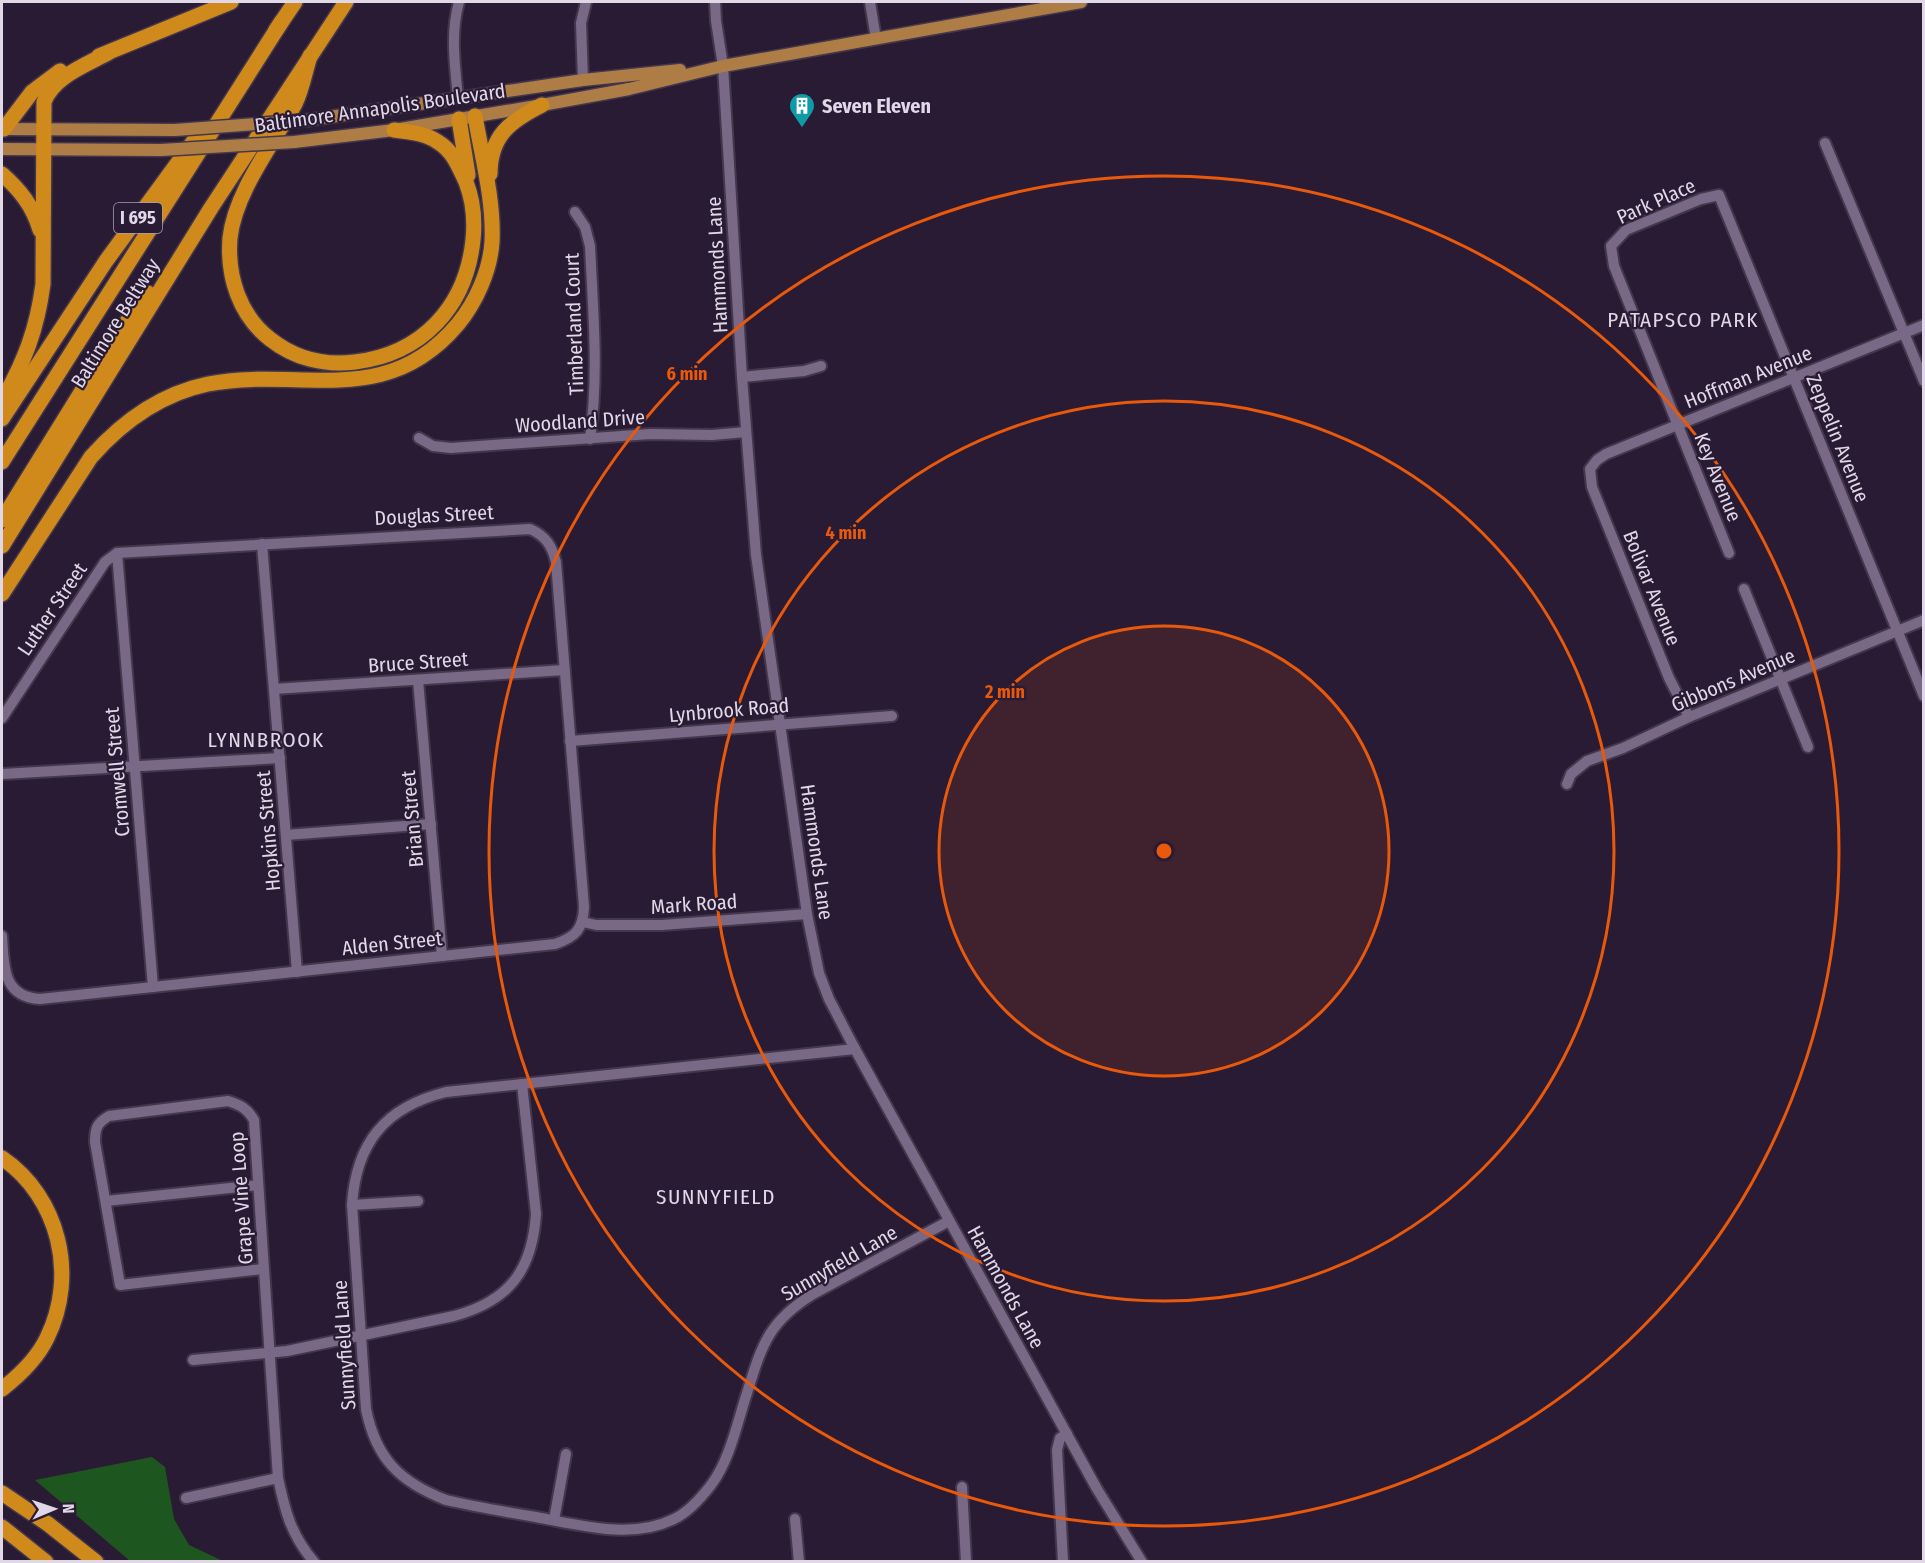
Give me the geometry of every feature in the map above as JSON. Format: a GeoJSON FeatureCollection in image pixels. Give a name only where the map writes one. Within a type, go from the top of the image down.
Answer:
{"type":"FeatureCollection","features":[{"type":"Feature","properties":{"kind":"highway"},"geometry":{"type":"LineString","coordinates":[[3,129],[32,92],[62,69],[108,53],[231,2]]}},
{"type":"Feature","properties":{"kind":"highway","name":"Baltimore Beltway"},"geometry":{"type":"LineString","coordinates":[[2,419],[106,261],[295,2]]}},
{"type":"Feature","properties":{"kind":"highway","name":"Baltimore Beltway"},"geometry":{"type":"LineString","coordinates":[[2,546],[211,208],[346,2]]}},
{"type":"Feature","properties":{"kind":"highway"},"geometry":{"type":"LineString","coordinates":[[2,462],[282,21]]}},
{"type":"Feature","properties":{"kind":"highway"},"geometry":{"type":"LineString","coordinates":[[2,402],[17,375],[35,330],[43,284],[42,112],[47,94],[67,76],[108,53]]}},
{"type":"Feature","properties":{"kind":"highway"},"geometry":{"type":"LineString","coordinates":[[310,56],[297,101],[245,192],[234,218],[230,257],[235,291],[243,307],[264,334],[278,345],[310,360],[346,363],[384,357],[422,337],[437,324],[451,306],[468,269],[474,234],[467,117]]}},
{"type":"Feature","properties":{"kind":"highway"},"geometry":{"type":"LineString","coordinates":[[2,594],[91,457],[107,438],[142,410],[184,390],[230,381],[349,380],[377,376],[402,368],[434,349],[462,320],[475,300],[483,281],[492,244],[490,162],[493,147],[500,135],[519,116],[542,105]]}},
{"type":"Feature","properties":{"kind":"highway"},"geometry":{"type":"LineString","coordinates":[[467,117],[490,201]]}},
{"type":"Feature","properties":{"kind":"highway"},"geometry":{"type":"LineString","coordinates":[[394,130],[425,135],[438,142],[450,152],[458,164],[470,192]]}},
{"type":"Feature","properties":{"kind":"highway"},"geometry":{"type":"LineString","coordinates":[[2,174],[27,200],[36,216],[44,247]]}},
{"type":"Feature","properties":{"kind":"highway"},"geometry":{"type":"LineString","coordinates":[[2,520],[113,341],[211,208]]}},
{"type":"Feature","properties":{"kind":"highway"},"geometry":{"type":"LineString","coordinates":[[2,1158],[28,1181],[45,1203],[55,1226],[61,1254],[62,1276],[55,1316],[48,1338],[28,1366],[2,1389]]}},
{"type":"Feature","properties":{"kind":"highway"},"geometry":{"type":"LineString","coordinates":[[2,1493],[48,1524],[96,1562]]}},
{"type":"Feature","properties":{"kind":"highway"},"geometry":{"type":"LineString","coordinates":[[2,1527],[46,1562]]}},
{"type":"Feature","properties":{"kind":"main road","name":"Baltimore Annapolis Boulevard"},"geometry":{"type":"LineString","coordinates":[[2,149],[161,150],[294,142],[394,130],[542,105],[723,66],[1082,2]]}},
{"type":"Feature","properties":{"kind":"main road","name":"Baltimore Annapolis Boulevard"},"geometry":{"type":"LineString","coordinates":[[3,129],[175,130],[309,120],[583,80],[723,66]]}},
{"type":"Feature","properties":{"kind":"main road"},"geometry":{"type":"LineString","coordinates":[[458,98],[467,117]]}},
{"type":"Feature","properties":{"kind":"street"},"geometry":{"type":"LineString","coordinates":[[458,98],[453,53],[459,2]]}},
{"type":"Feature","properties":{"kind":"street"},"geometry":{"type":"LineString","coordinates":[[583,80],[581,23],[586,2]]}},
{"type":"Feature","properties":{"kind":"street","name":"Hammonds Lane"},"geometry":{"type":"LineString","coordinates":[[715,2],[723,66],[742,377],[756,555],[807,914],[819,973],[855,1049],[1097,1489],[1142,1562]]}},
{"type":"Feature","properties":{"kind":"street"},"geometry":{"type":"LineString","coordinates":[[870,2],[876,39]]}},
{"type":"Feature","properties":{"kind":"street"},"geometry":{"type":"LineString","coordinates":[[1825,143],[1923,381]]}},
{"type":"Feature","properties":{"kind":"street","name":"Park Place"},"geometry":{"type":"LineString","coordinates":[[1611,246],[1626,230],[1701,199],[1719,195]]}},
{"type":"Feature","properties":{"kind":"street","name":"Zeppelin Avenue"},"geometry":{"type":"LineString","coordinates":[[1719,195],[1923,696]]}},
{"type":"Feature","properties":{"kind":"street","name":"Timberland Court"},"geometry":{"type":"LineString","coordinates":[[575,212],[585,227],[590,246],[596,373],[590,439]]}},
{"type":"Feature","properties":{"kind":"street","name":"Key Avenue"},"geometry":{"type":"LineString","coordinates":[[1611,246],[1614,266],[1729,553]]}},
{"type":"Feature","properties":{"kind":"street","name":"Hoffman Avenue"},"geometry":{"type":"LineString","coordinates":[[1590,469],[1606,454],[1923,325]]}},
{"type":"Feature","properties":{"kind":"street"},"geometry":{"type":"LineString","coordinates":[[742,377],[804,371],[821,366]]}},
{"type":"Feature","properties":{"kind":"street","name":"Woodland Drive"},"geometry":{"type":"LineString","coordinates":[[419,438],[433,446],[451,448],[650,434],[712,435],[746,432]]}},
{"type":"Feature","properties":{"kind":"street","name":"Bolivar Avenue"},"geometry":{"type":"LineString","coordinates":[[1590,469],[1592,487],[1668,678],[1689,717]]}},
{"type":"Feature","properties":{"kind":"street","name":"Douglas Street"},"geometry":{"type":"LineString","coordinates":[[117,553],[520,528],[541,533],[553,550],[556,562],[570,741]]}},
{"type":"Feature","properties":{"kind":"street","name":"Hopkins Street"},"geometry":{"type":"LineString","coordinates":[[262,544],[297,972]]}},
{"type":"Feature","properties":{"kind":"street","name":"Luther Street"},"geometry":{"type":"LineString","coordinates":[[2,718],[105,562],[117,553]]}},
{"type":"Feature","properties":{"kind":"street","name":"Cromwell Street"},"geometry":{"type":"LineString","coordinates":[[117,553],[153,987]]}},
{"type":"Feature","properties":{"kind":"street"},"geometry":{"type":"LineString","coordinates":[[1744,589],[1808,747]]}},
{"type":"Feature","properties":{"kind":"street","name":"Gibbons Avenue"},"geometry":{"type":"LineString","coordinates":[[1567,784],[1571,774],[1587,761],[1623,748],[1689,717],[1923,620]]}},
{"type":"Feature","properties":{"kind":"street","name":"Bruce Street"},"geometry":{"type":"LineString","coordinates":[[274,689],[564,670]]}},
{"type":"Feature","properties":{"kind":"street","name":"Brian Street"},"geometry":{"type":"LineString","coordinates":[[418,680],[442,956]]}},
{"type":"Feature","properties":{"kind":"street","name":"Lynbrook Road"},"geometry":{"type":"LineString","coordinates":[[570,741],[892,716]]}},
{"type":"Feature","properties":{"kind":"street"},"geometry":{"type":"LineString","coordinates":[[570,741],[584,908],[583,922]]}},
{"type":"Feature","properties":{"kind":"street"},"geometry":{"type":"LineString","coordinates":[[2,774],[280,758]]}},
{"type":"Feature","properties":{"kind":"street"},"geometry":{"type":"LineString","coordinates":[[286,835],[431,824]]}},
{"type":"Feature","properties":{"kind":"street","name":"Mark Road"},"geometry":{"type":"LineString","coordinates":[[583,922],[596,925],[663,925],[807,914]]}},
{"type":"Feature","properties":{"kind":"street","name":"Alden Street"},"geometry":{"type":"LineString","coordinates":[[2,936],[4,969],[9,982],[18,993],[28,998],[40,999],[555,944],[576,933],[583,922]]}},
{"type":"Feature","properties":{"kind":"street","name":"Sunnyfield Lane"},"geometry":{"type":"LineString","coordinates":[[855,1049],[446,1092],[426,1097],[392,1116],[377,1130],[365,1149],[358,1166],[352,1205],[368,1419],[378,1447],[389,1464],[405,1480],[425,1492],[446,1500],[614,1530],[656,1526],[675,1519],[693,1505],[712,1484],[723,1463],[760,1351],[781,1317],[813,1294],[950,1221]]}},
{"type":"Feature","properties":{"kind":"street"},"geometry":{"type":"LineString","coordinates":[[193,1360],[308,1347],[472,1311],[488,1304],[517,1278],[533,1247],[536,1214],[522,1084]]}},
{"type":"Feature","properties":{"kind":"street","name":"Grape Vine Loop"},"geometry":{"type":"LineString","coordinates":[[263,1269],[120,1285],[95,1142],[95,1129],[100,1121],[110,1116],[228,1101],[240,1105],[249,1112],[254,1120],[278,1478],[291,1529],[314,1562]]}},
{"type":"Feature","properties":{"kind":"street"},"geometry":{"type":"LineString","coordinates":[[106,1201],[258,1185]]}},
{"type":"Feature","properties":{"kind":"street"},"geometry":{"type":"LineString","coordinates":[[352,1205],[418,1201]]}},
{"type":"Feature","properties":{"kind":"street"},"geometry":{"type":"LineString","coordinates":[[1063,1562],[1057,1450],[1060,1438],[1067,1434]]}},
{"type":"Feature","properties":{"kind":"street"},"geometry":{"type":"LineString","coordinates":[[554,1520],[566,1454]]}},
{"type":"Feature","properties":{"kind":"street"},"geometry":{"type":"LineString","coordinates":[[186,1498],[278,1478]]}},
{"type":"Feature","properties":{"kind":"street"},"geometry":{"type":"LineString","coordinates":[[962,1487],[966,1562]]}},
{"type":"Feature","properties":{"kind":"street"},"geometry":{"type":"LineString","coordinates":[[795,1519],[799,1562]]}},
{"type":"Feature","properties":{"kind":"green space"},"geometry":{"type":"Polygon","coordinates":[[[152,1457],[165,1467],[174,1519],[189,1545],[223,1561],[130,1561],[35,1480],[152,1457]]]}},
{"type":"Feature","properties":{"kind":"place","name":"Seven Eleven"},"geometry":{"type":"Point","coordinates":[802,129]}},
{"type":"Feature","properties":{"kind":"district","name":"PATAPSCO PARK"},"geometry":{"type":"Point","coordinates":[1683,320]}},
{"type":"Feature","properties":{"kind":"district","name":"LYNNBROOK"},"geometry":{"type":"Point","coordinates":[266,740]}},
{"type":"Feature","properties":{"kind":"district","name":"SUNNYFIELD"},"geometry":{"type":"Point","coordinates":[716,1197]}}]}
